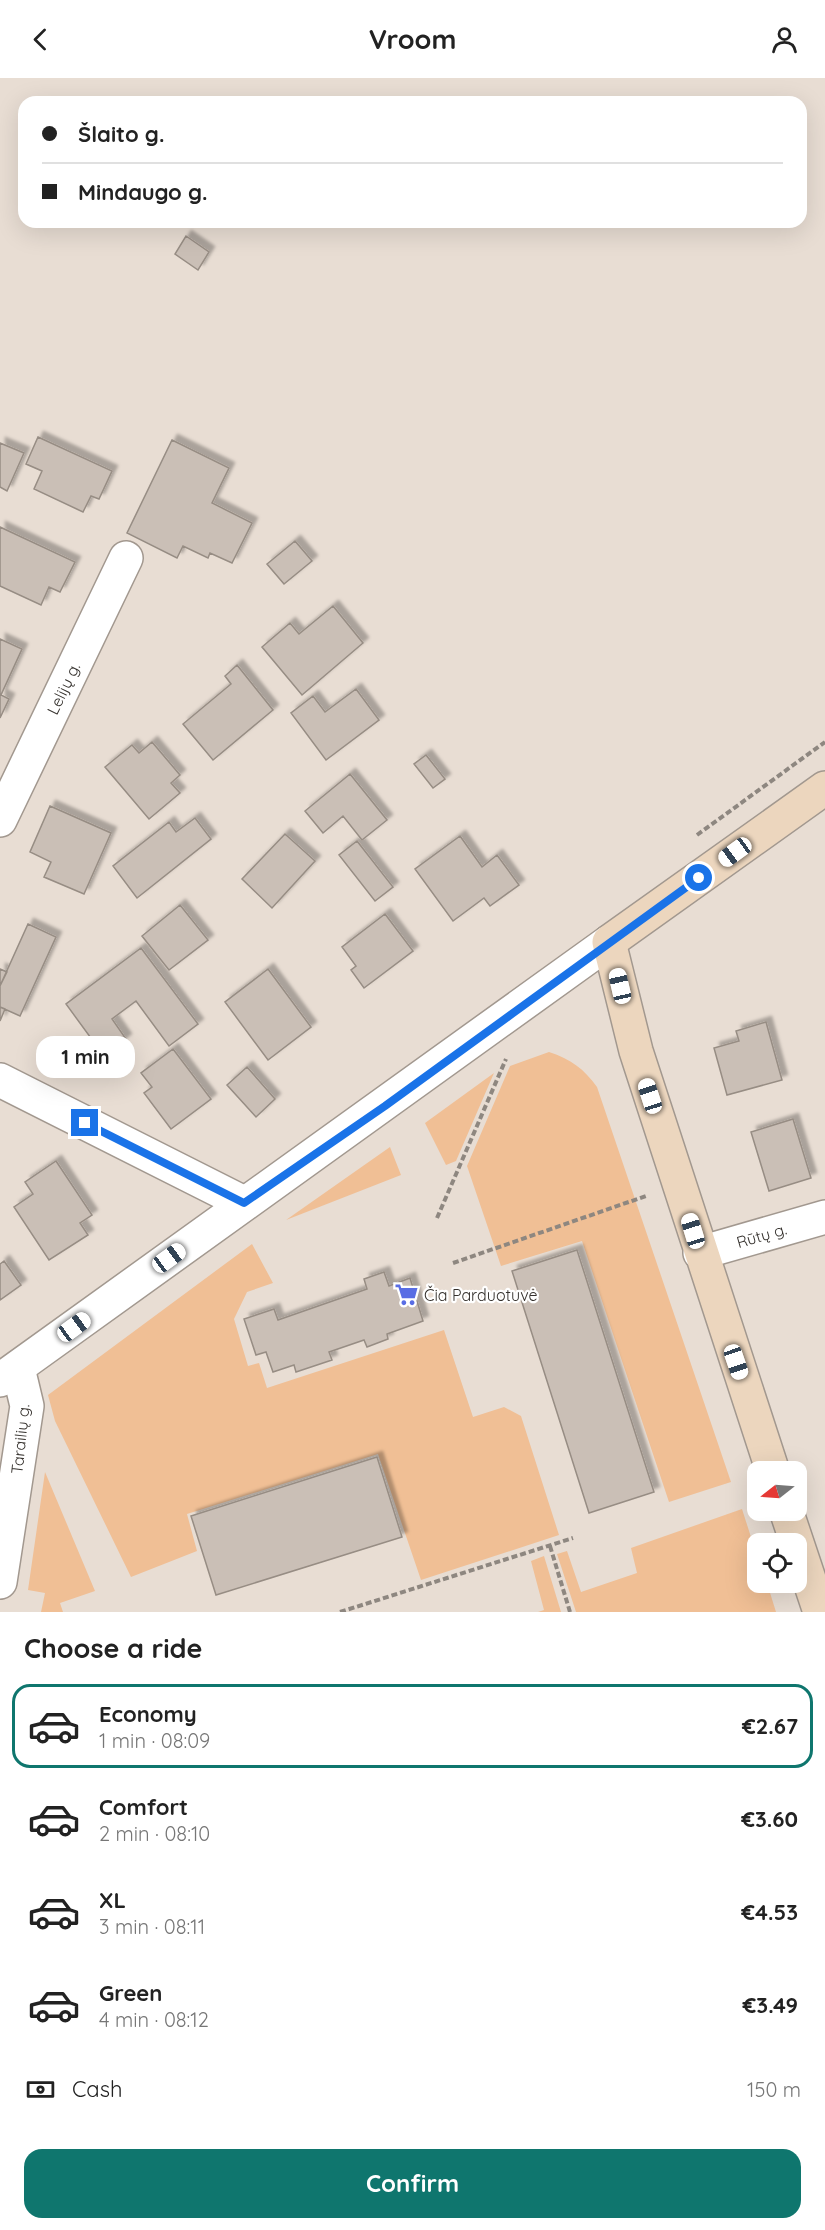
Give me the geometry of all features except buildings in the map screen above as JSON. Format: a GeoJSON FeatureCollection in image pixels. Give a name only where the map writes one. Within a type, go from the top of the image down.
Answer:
{"type":"FeatureCollection","features":[{"type":"Feature","properties":{"kind":"main road"},"geometry":{"type":"LineString","coordinates":[[769,1461],[636,1051],[609,942],[825,788]]}},
{"type":"Feature","properties":{"kind":"main road"},"geometry":{"type":"LineString","coordinates":[[790,1521],[820,1602]]}},
{"type":"Feature","properties":{"kind":"street","name":"Lelijų g."},"geometry":{"type":"LineString","coordinates":[[0,820],[126,558]]}},
{"type":"Feature","properties":{"kind":"street"},"geometry":{"type":"LineString","coordinates":[[9,1374],[244,1203],[385,1106],[609,942]]}},
{"type":"Feature","properties":{"kind":"street"},"geometry":{"type":"LineString","coordinates":[[0,1080],[244,1203]]}},
{"type":"Feature","properties":{"kind":"street","name":"Rūtų g."},"geometry":{"type":"LineString","coordinates":[[700,1253],[825,1217]]}},
{"type":"Feature","properties":{"kind":"street","name":"Tarailių g."},"geometry":{"type":"LineString","coordinates":[[0,1582],[27,1406],[9,1374]]}},
{"type":"Feature","properties":{"kind":"path"},"geometry":{"type":"LineString","coordinates":[[437,1218],[507,1058]]}},
{"type":"Feature","properties":{"kind":"path"},"geometry":{"type":"LineString","coordinates":[[453,1263],[646,1196]]}},
{"type":"Feature","properties":{"kind":"path"},"geometry":{"type":"LineString","coordinates":[[340,1612],[573,1538]]}},
{"type":"Feature","properties":{"kind":"path"},"geometry":{"type":"LineString","coordinates":[[550,1546],[570,1612]]}},
{"type":"Feature","properties":{"kind":"shaded area"},"geometry":{"type":"Polygon","coordinates":[[[549,1052],[576,1065],[597,1087],[731,1482],[669,1502],[582,1241],[501,1266],[467,1166],[510,1066],[549,1052]]]}},
{"type":"Feature","properties":{"kind":"shaded area"},"geometry":{"type":"Polygon","coordinates":[[[494,1073],[456,1161],[446,1165],[425,1123],[494,1073]]]}},
{"type":"Feature","properties":{"kind":"shaded area"},"geometry":{"type":"Polygon","coordinates":[[[390,1147],[401,1175],[286,1220],[390,1147]]]}},
{"type":"Feature","properties":{"kind":"shaded area"},"geometry":{"type":"Polygon","coordinates":[[[252,1244],[273,1283],[247,1292],[234,1319],[248,1366],[259,1363],[267,1388],[444,1330],[473,1417],[504,1407],[521,1416],[559,1535],[421,1580],[378,1454],[187,1514],[197,1551],[131,1577],[55,1421],[48,1395],[252,1244]]]}},
{"type":"Feature","properties":{"kind":"shaded area"},"geometry":{"type":"Polygon","coordinates":[[[45,1472],[95,1591],[60,1603],[63,1612],[41,1612],[45,1593],[28,1590],[45,1472]]]}},
{"type":"Feature","properties":{"kind":"shaded area"},"geometry":{"type":"Polygon","coordinates":[[[742,1509],[750,1533],[747,1533],[747,1593],[770,1593],[776,1612],[576,1612],[557,1554],[567,1551],[581,1592],[637,1573],[631,1548],[742,1509]]]}},
{"type":"Feature","properties":{"kind":"shaded area"},"geometry":{"type":"Polygon","coordinates":[[[544,1556],[561,1612],[538,1612],[544,1610],[531,1561],[544,1556]]]}},
{"type":"Feature","properties":{"kind":"place","name":"Čia Parduotuvė"},"geometry":{"type":"Point","coordinates":[406,1295]}},
{"type":"Feature","properties":{"kind":"route"},"geometry":{"type":"LineString","coordinates":[[85,1123],[244,1203],[385,1106],[699,878]]}}]}
